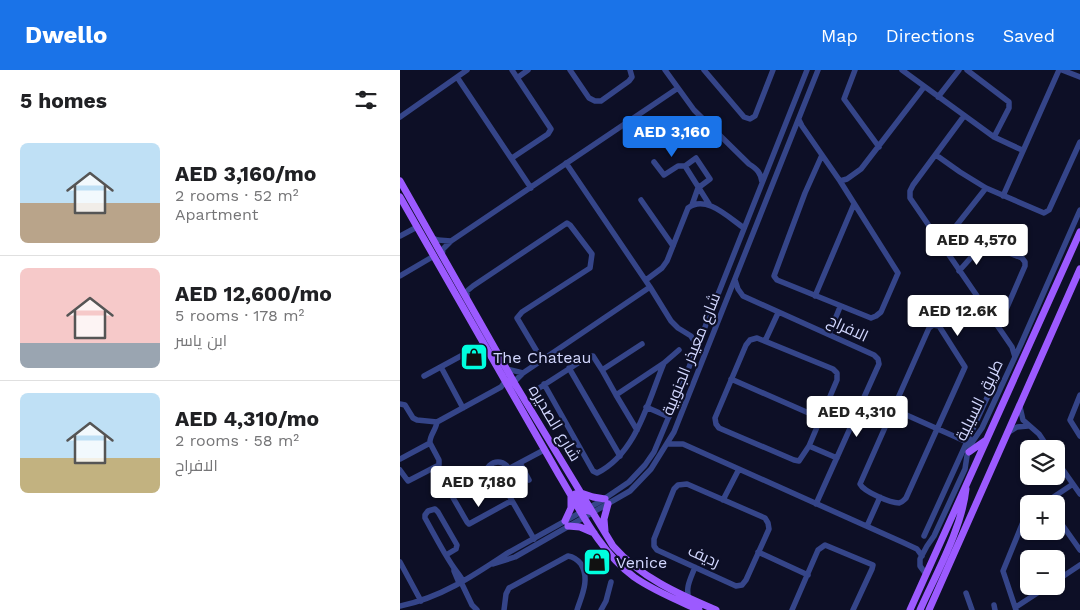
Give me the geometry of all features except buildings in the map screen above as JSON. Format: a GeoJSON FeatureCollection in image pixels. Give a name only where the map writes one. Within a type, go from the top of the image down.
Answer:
{"type":"FeatureCollection","features":[{"type":"Feature","properties":{"kind":"main road","name":"شارع الصديره"},"geometry":{"type":"LineString","coordinates":[[400,181],[515,384],[581,492],[597,536],[616,561],[632,576],[651,588],[699,610]]}},
{"type":"Feature","properties":{"kind":"main road","name":"شارع الصديره"},"geometry":{"type":"LineString","coordinates":[[400,197],[504,385],[571,496],[587,512]]}},
{"type":"Feature","properties":{"kind":"main road","name":"طريق السيلية"},"geometry":{"type":"LineString","coordinates":[[910,608],[1080,232]]}},
{"type":"Feature","properties":{"kind":"main road"},"geometry":{"type":"LineString","coordinates":[[929,610],[1080,269]]}},
{"type":"Feature","properties":{"kind":"main road"},"geometry":{"type":"LineString","coordinates":[[969,452],[986,440]]}},
{"type":"Feature","properties":{"kind":"main road"},"geometry":{"type":"LineString","coordinates":[[559,475],[567,480],[601,534],[618,551],[661,584],[689,599],[716,610]]}},
{"type":"Feature","properties":{"kind":"main road"},"geometry":{"type":"LineString","coordinates":[[920,610],[957,525],[964,504],[967,481]]}},
{"type":"Feature","properties":{"kind":"main road"},"geometry":{"type":"LineString","coordinates":[[581,492],[606,502],[604,519],[607,538]]}},
{"type":"Feature","properties":{"kind":"main road"},"geometry":{"type":"LineString","coordinates":[[571,496],[571,508],[567,524],[585,529],[597,536]]}},
{"type":"Feature","properties":{"kind":"street"},"geometry":{"type":"LineString","coordinates":[[400,116],[467,70]]}},
{"type":"Feature","properties":{"kind":"street"},"geometry":{"type":"LineString","coordinates":[[512,70],[551,129],[548,134],[512,158]]}},
{"type":"Feature","properties":{"kind":"street"},"geometry":{"type":"LineString","coordinates":[[517,78],[528,70]]}},
{"type":"Feature","properties":{"kind":"street"},"geometry":{"type":"LineString","coordinates":[[570,70],[589,98],[595,101],[601,100],[629,81],[632,77],[630,70]]}},
{"type":"Feature","properties":{"kind":"street"},"geometry":{"type":"LineString","coordinates":[[665,70],[694,110],[759,172],[762,183]]}},
{"type":"Feature","properties":{"kind":"street"},"geometry":{"type":"LineString","coordinates":[[704,70],[744,118],[750,119],[755,116],[773,70]]}},
{"type":"Feature","properties":{"kind":"street","name":"شارع معيذر الجنوبية"},"geometry":{"type":"LineString","coordinates":[[606,502],[629,482],[654,452],[807,70]]}},
{"type":"Feature","properties":{"kind":"street","name":"شارع معيذر الجنوبية"},"geometry":{"type":"LineString","coordinates":[[491,565],[515,557],[587,512],[630,491],[652,469],[674,432],[818,70]]}},
{"type":"Feature","properties":{"kind":"street"},"geometry":{"type":"LineString","coordinates":[[855,70],[844,99],[879,147]]}},
{"type":"Feature","properties":{"kind":"street"},"geometry":{"type":"LineString","coordinates":[[938,97],[959,70]]}},
{"type":"Feature","properties":{"kind":"street"},"geometry":{"type":"LineString","coordinates":[[966,70],[1009,102],[1009,108],[994,137]]}},
{"type":"Feature","properties":{"kind":"street"},"geometry":{"type":"LineString","coordinates":[[1003,196],[1022,150],[1060,70],[1080,77]]}},
{"type":"Feature","properties":{"kind":"street"},"geometry":{"type":"LineString","coordinates":[[905,71],[924,87],[994,137],[1022,150]]}},
{"type":"Feature","properties":{"kind":"street"},"geometry":{"type":"LineString","coordinates":[[457,76],[531,188]]}},
{"type":"Feature","properties":{"kind":"street"},"geometry":{"type":"LineString","coordinates":[[840,182],[861,169],[924,87]]}},
{"type":"Feature","properties":{"kind":"street"},"geometry":{"type":"LineString","coordinates":[[442,256],[443,249],[451,241],[678,88]]}},
{"type":"Feature","properties":{"kind":"street"},"geometry":{"type":"LineString","coordinates":[[964,116],[913,185],[910,191],[910,198],[1010,344],[1015,357]]}},
{"type":"Feature","properties":{"kind":"street"},"geometry":{"type":"LineString","coordinates":[[799,120],[805,132],[822,155],[840,182],[898,273],[881,312],[871,318],[777,280],[774,276],[805,193],[822,155]]}},
{"type":"Feature","properties":{"kind":"street"},"geometry":{"type":"LineString","coordinates":[[793,134],[800,131],[805,132]]}},
{"type":"Feature","properties":{"kind":"street"},"geometry":{"type":"LineString","coordinates":[[936,155],[986,188],[1041,213],[1047,212],[1080,142]]}},
{"type":"Feature","properties":{"kind":"street"},"geometry":{"type":"LineString","coordinates":[[654,162],[664,174],[675,168],[685,166],[696,158],[710,179],[698,188],[692,205]]}},
{"type":"Feature","properties":{"kind":"street"},"geometry":{"type":"LineString","coordinates":[[749,164],[761,167],[767,165],[772,159]]}},
{"type":"Feature","properties":{"kind":"street"},"geometry":{"type":"LineString","coordinates":[[566,163],[675,325],[691,336],[697,346]]}},
{"type":"Feature","properties":{"kind":"street"},"geometry":{"type":"LineString","coordinates":[[685,166],[709,204],[744,228]]}},
{"type":"Feature","properties":{"kind":"street"},"geometry":{"type":"LineString","coordinates":[[941,245],[986,188]]}},
{"type":"Feature","properties":{"kind":"street"},"geometry":{"type":"LineString","coordinates":[[640,200],[673,246]]}},
{"type":"Feature","properties":{"kind":"street"},"geometry":{"type":"LineString","coordinates":[[646,280],[662,268],[688,208],[696,203],[709,204]]}},
{"type":"Feature","properties":{"kind":"street"},"geometry":{"type":"LineString","coordinates":[[815,296],[854,204]]}},
{"type":"Feature","properties":{"kind":"street","name":"طريق السيلية"},"geometry":{"type":"LineString","coordinates":[[922,556],[926,546],[934,536],[966,466],[969,452],[994,403],[1080,210]]}},
{"type":"Feature","properties":{"kind":"street"},"geometry":{"type":"LineString","coordinates":[[467,299],[467,290],[567,223],[572,227],[592,254],[590,268],[522,312],[517,318],[542,360]]}},
{"type":"Feature","properties":{"kind":"street"},"geometry":{"type":"LineString","coordinates":[[400,236],[417,227]]}},
{"type":"Feature","properties":{"kind":"street"},"geometry":{"type":"LineString","coordinates":[[432,238],[451,241]]}},
{"type":"Feature","properties":{"kind":"street"},"geometry":{"type":"LineString","coordinates":[[959,271],[984,243],[1022,258],[1025,262],[1005,312],[994,322]]}},
{"type":"Feature","properties":{"kind":"street"},"geometry":{"type":"LineString","coordinates":[[400,276],[434,256]]}},
{"type":"Feature","properties":{"kind":"street"},"geometry":{"type":"LineString","coordinates":[[736,280],[738,289],[743,296]]}},
{"type":"Feature","properties":{"kind":"street"},"geometry":{"type":"LineString","coordinates":[[457,281],[473,286]]}},
{"type":"Feature","properties":{"kind":"street"},"geometry":{"type":"LineString","coordinates":[[515,384],[515,381],[523,373],[650,287]]}},
{"type":"Feature","properties":{"kind":"street"},"geometry":{"type":"LineString","coordinates":[[727,300],[743,296]]}},
{"type":"Feature","properties":{"kind":"street","name":"الافراح"},"geometry":{"type":"LineString","coordinates":[[743,296],[830,334],[874,355],[878,359],[879,364],[816,504]]}},
{"type":"Feature","properties":{"kind":"street"},"geometry":{"type":"LineString","coordinates":[[830,334],[840,307]]}},
{"type":"Feature","properties":{"kind":"street"},"geometry":{"type":"LineString","coordinates":[[765,340],[778,312]]}},
{"type":"Feature","properties":{"kind":"street"},"geometry":{"type":"LineString","coordinates":[[934,325],[938,326],[965,367],[904,501],[898,503],[862,488],[860,484],[893,409],[928,328],[934,325]]}},
{"type":"Feature","properties":{"kind":"street"},"geometry":{"type":"LineString","coordinates":[[691,336],[697,335],[704,330]]}},
{"type":"Feature","properties":{"kind":"street"},"geometry":{"type":"LineString","coordinates":[[757,338],[833,369],[837,374],[837,380],[809,446],[799,461],[719,428],[715,418],[731,379],[746,345],[750,340],[757,338]]}},
{"type":"Feature","properties":{"kind":"street"},"geometry":{"type":"LineString","coordinates":[[424,376],[483,344]]}},
{"type":"Feature","properties":{"kind":"street"},"geometry":{"type":"LineString","coordinates":[[602,370],[642,344]]}},
{"type":"Feature","properties":{"kind":"street"},"geometry":{"type":"LineString","coordinates":[[1010,344],[1021,344]]}},
{"type":"Feature","properties":{"kind":"street"},"geometry":{"type":"LineString","coordinates":[[616,395],[664,363],[679,350]]}},
{"type":"Feature","properties":{"kind":"street"},"geometry":{"type":"LineString","coordinates":[[533,392],[591,355],[602,370],[636,430]]}},
{"type":"Feature","properties":{"kind":"street"},"geometry":{"type":"LineString","coordinates":[[544,384],[595,473],[598,473],[615,462],[636,430],[664,363]]}},
{"type":"Feature","properties":{"kind":"street"},"geometry":{"type":"LineString","coordinates":[[441,367],[463,408]]}},
{"type":"Feature","properties":{"kind":"street"},"geometry":{"type":"LineString","coordinates":[[569,368],[620,456]]}},
{"type":"Feature","properties":{"kind":"street"},"geometry":{"type":"LineString","coordinates":[[507,369],[523,373]]}},
{"type":"Feature","properties":{"kind":"street","name":"طريق السيلية"},"geometry":{"type":"LineString","coordinates":[[924,536],[996,378]]}},
{"type":"Feature","properties":{"kind":"street"},"geometry":{"type":"LineString","coordinates":[[731,379],[820,418]]}},
{"type":"Feature","properties":{"kind":"street"},"geometry":{"type":"LineString","coordinates":[[400,404],[405,405],[413,418],[417,420],[437,422],[504,385]]}},
{"type":"Feature","properties":{"kind":"street"},"geometry":{"type":"LineString","coordinates":[[1080,394],[1070,420],[1080,436]]}},
{"type":"Feature","properties":{"kind":"street"},"geometry":{"type":"LineString","coordinates":[[984,404],[994,403]]}},
{"type":"Feature","properties":{"kind":"street"},"geometry":{"type":"LineString","coordinates":[[984,404],[990,410]]}},
{"type":"Feature","properties":{"kind":"street"},"geometry":{"type":"LineString","coordinates":[[860,405],[888,418]]}},
{"type":"Feature","properties":{"kind":"street"},"geometry":{"type":"LineString","coordinates":[[1020,406],[1022,417],[1028,426],[1039,434],[1043,440]]}},
{"type":"Feature","properties":{"kind":"street"},"geometry":{"type":"LineString","coordinates":[[646,407],[669,417]]}},
{"type":"Feature","properties":{"kind":"street"},"geometry":{"type":"LineString","coordinates":[[893,409],[967,442]]}},
{"type":"Feature","properties":{"kind":"street"},"geometry":{"type":"LineString","coordinates":[[400,470],[408,481],[438,466],[440,462],[430,443],[437,422]]}},
{"type":"Feature","properties":{"kind":"street"},"geometry":{"type":"LineString","coordinates":[[1008,432],[1017,427],[1028,426]]}},
{"type":"Feature","properties":{"kind":"street"},"geometry":{"type":"LineString","coordinates":[[674,432],[683,444]]}},
{"type":"Feature","properties":{"kind":"street"},"geometry":{"type":"LineString","coordinates":[[400,459],[430,443]]}},
{"type":"Feature","properties":{"kind":"street"},"geometry":{"type":"LineString","coordinates":[[668,444],[683,444],[917,549],[922,556],[920,566],[926,574]]}},
{"type":"Feature","properties":{"kind":"street"},"geometry":{"type":"LineString","coordinates":[[809,446],[837,458]]}},
{"type":"Feature","properties":{"kind":"street"},"geometry":{"type":"LineString","coordinates":[[508,469],[544,450]]}},
{"type":"Feature","properties":{"kind":"street"},"geometry":{"type":"LineString","coordinates":[[520,463],[529,480]]}},
{"type":"Feature","properties":{"kind":"street"},"geometry":{"type":"LineString","coordinates":[[504,464],[508,469],[510,477],[503,485],[496,486],[491,484],[487,478],[487,472],[492,465],[504,464]]}},
{"type":"Feature","properties":{"kind":"street"},"geometry":{"type":"LineString","coordinates":[[723,500],[738,469]]}},
{"type":"Feature","properties":{"kind":"street"},"geometry":{"type":"LineString","coordinates":[[1065,473],[1080,494]]}},
{"type":"Feature","properties":{"kind":"street"},"geometry":{"type":"LineString","coordinates":[[948,483],[958,483]]}},
{"type":"Feature","properties":{"kind":"street"},"geometry":{"type":"LineString","coordinates":[[948,483],[955,490]]}},
{"type":"Feature","properties":{"kind":"street","name":"رديف"},"geometry":{"type":"LineString","coordinates":[[687,484],[723,500],[765,518],[768,523],[768,529],[746,580],[742,585],[736,586],[657,550],[654,546],[654,539],[674,489],[678,485],[687,484]]}},
{"type":"Feature","properties":{"kind":"street"},"geometry":{"type":"LineString","coordinates":[[1057,495],[1073,484]]}},
{"type":"Feature","properties":{"kind":"street"},"geometry":{"type":"LineString","coordinates":[[503,485],[534,539]]}},
{"type":"Feature","properties":{"kind":"street"},"geometry":{"type":"LineString","coordinates":[[452,496],[469,524],[512,501]]}},
{"type":"Feature","properties":{"kind":"street"},"geometry":{"type":"LineString","coordinates":[[867,526],[880,497]]}},
{"type":"Feature","properties":{"kind":"street"},"geometry":{"type":"LineString","coordinates":[[446,555],[456,549],[457,545],[438,512],[430,509],[426,512],[425,518],[446,555],[457,570],[472,605],[477,610]]}},
{"type":"Feature","properties":{"kind":"street","name":"شارع معيذر الجنوبية"},"geometry":{"type":"LineString","coordinates":[[400,606],[420,601],[461,582],[506,554],[567,524]]}},
{"type":"Feature","properties":{"kind":"street"},"geometry":{"type":"LineString","coordinates":[[1065,529],[1080,550]]}},
{"type":"Feature","properties":{"kind":"street"},"geometry":{"type":"LineString","coordinates":[[1020,530],[1003,571],[1016,609],[1035,595]]}},
{"type":"Feature","properties":{"kind":"street"},"geometry":{"type":"LineString","coordinates":[[902,542],[926,546]]}},
{"type":"Feature","properties":{"kind":"street"},"geometry":{"type":"LineString","coordinates":[[794,609],[818,550],[825,545],[872,564],[872,569],[853,610]]}},
{"type":"Feature","properties":{"kind":"street"},"geometry":{"type":"LineString","coordinates":[[758,552],[808,575]]}},
{"type":"Feature","properties":{"kind":"street"},"geometry":{"type":"LineString","coordinates":[[504,610],[506,594],[509,588],[568,556],[576,558],[580,562],[586,578],[576,610]]}},
{"type":"Feature","properties":{"kind":"street"},"geometry":{"type":"LineString","coordinates":[[400,562],[420,601]]}},
{"type":"Feature","properties":{"kind":"street"},"geometry":{"type":"LineString","coordinates":[[1065,575],[1080,565]]}},
{"type":"Feature","properties":{"kind":"street"},"geometry":{"type":"LineString","coordinates":[[689,599],[688,586],[695,567]]}},
{"type":"Feature","properties":{"kind":"street"},"geometry":{"type":"LineString","coordinates":[[601,610],[606,601],[611,582]]}},
{"type":"Feature","properties":{"kind":"street"},"geometry":{"type":"LineString","coordinates":[[678,593],[688,586]]}},
{"type":"Feature","properties":{"kind":"street"},"geometry":{"type":"LineString","coordinates":[[966,593],[972,610]]}},
{"type":"Feature","properties":{"kind":"place","name":"The Chateau"},"geometry":{"type":"Point","coordinates":[474,357]}},
{"type":"Feature","properties":{"kind":"place","name":"Venice"},"geometry":{"type":"Point","coordinates":[597,562]}}]}
